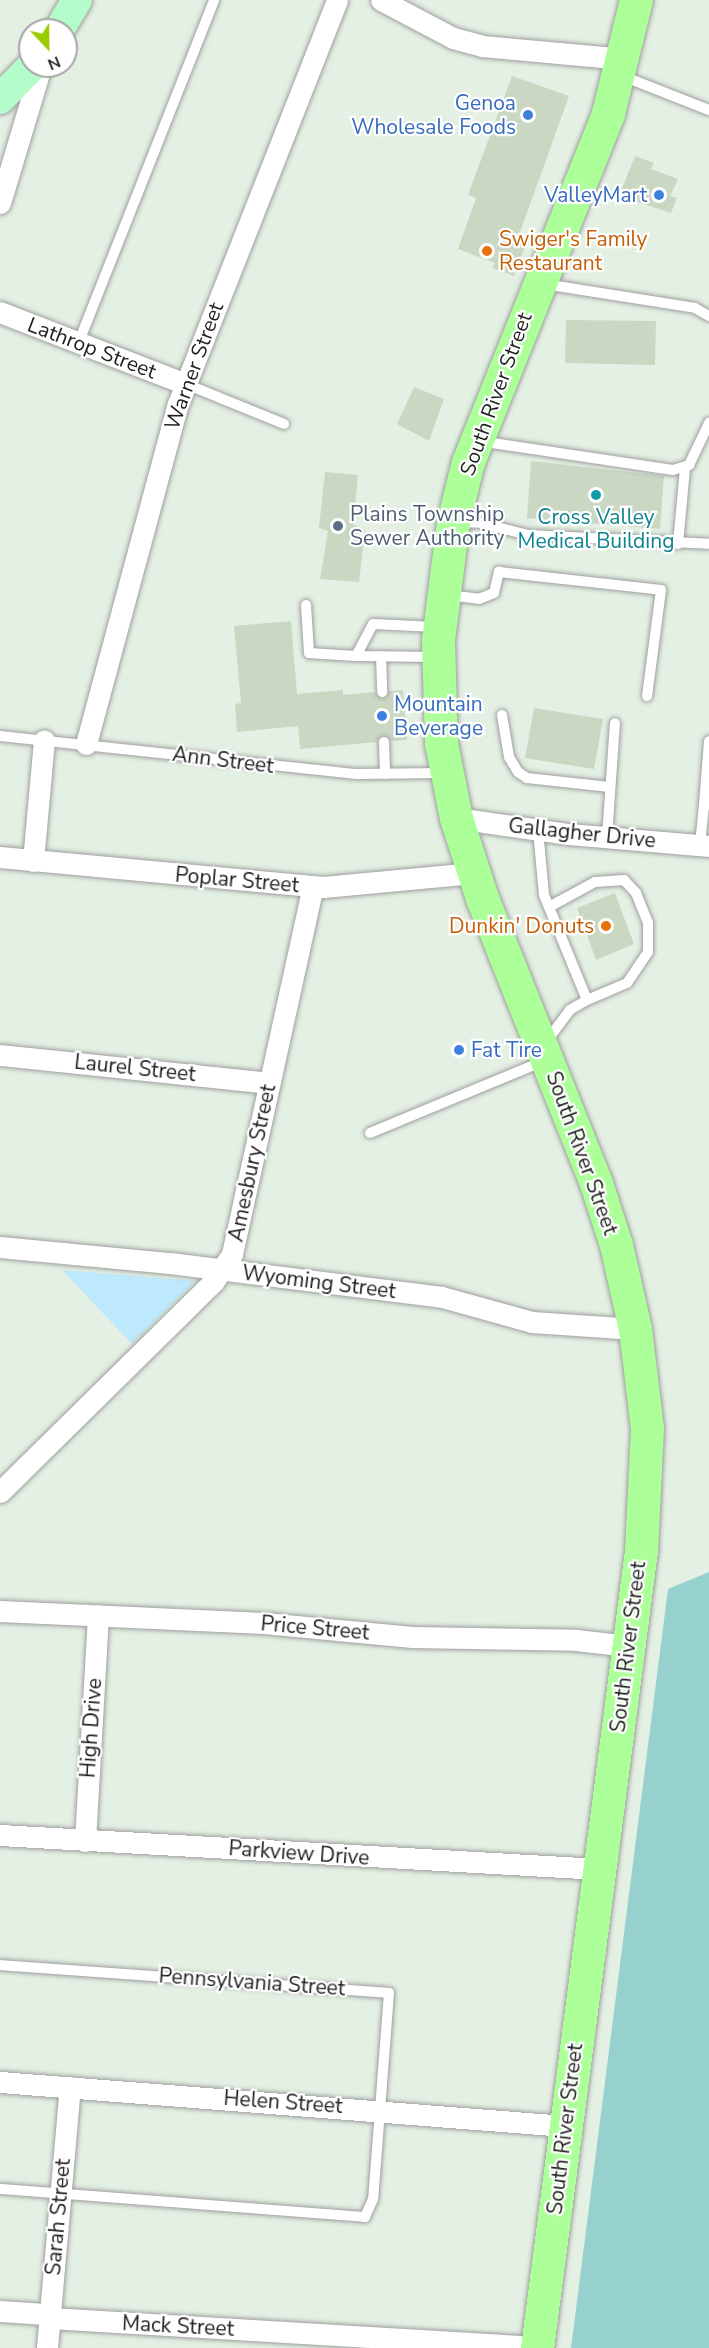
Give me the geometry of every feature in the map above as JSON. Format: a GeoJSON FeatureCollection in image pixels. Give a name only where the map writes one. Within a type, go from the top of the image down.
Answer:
{"type":"FeatureCollection","features":[{"type":"Feature","properties":{"kind":"main road"},"geometry":{"type":"LineString","coordinates":[[66,18],[77,0]]}},
{"type":"Feature","properties":{"kind":"main road","name":"South River Street"},"geometry":{"type":"LineString","coordinates":[[537,2348],[629,1647],[647,1479],[647,1428],[635,1329],[616,1245],[545,1054],[473,873],[456,818],[446,773],[439,642],[442,594],[453,522],[476,441],[537,283],[608,112],[636,0]]}},
{"type":"Feature","properties":{"kind":"main road"},"geometry":{"type":"LineString","coordinates":[[0,99],[20,78]]}},
{"type":"Feature","properties":{"kind":"street","name":"Warner Street"},"geometry":{"type":"LineString","coordinates":[[86,744],[186,384],[337,0]]}},
{"type":"Feature","properties":{"kind":"street"},"geometry":{"type":"LineString","coordinates":[[381,0],[453,38],[482,46],[621,67]]}},
{"type":"Feature","properties":{"kind":"street"},"geometry":{"type":"LineString","coordinates":[[0,203],[37,78]]}},
{"type":"Feature","properties":{"kind":"street","name":"Lathrop Street"},"geometry":{"type":"LineString","coordinates":[[0,312],[186,384]]}},
{"type":"Feature","properties":{"kind":"street"},"geometry":{"type":"LineString","coordinates":[[33,861],[44,740]]}},
{"type":"Feature","properties":{"kind":"street","name":"Gallagher Drive"},"geometry":{"type":"LineString","coordinates":[[456,818],[538,830],[705,845]]}},
{"type":"Feature","properties":{"kind":"street","name":"Poplar Street"},"geometry":{"type":"LineString","coordinates":[[0,857],[313,887],[473,873]]}},
{"type":"Feature","properties":{"kind":"street","name":"Amesbury Street"},"geometry":{"type":"LineString","coordinates":[[0,1492],[222,1270],[238,1234],[313,887]]}},
{"type":"Feature","properties":{"kind":"street","name":"Laurel Street"},"geometry":{"type":"LineString","coordinates":[[0,1055],[270,1083]]}},
{"type":"Feature","properties":{"kind":"street","name":"Wyoming Street"},"geometry":{"type":"LineString","coordinates":[[0,1247],[222,1270],[442,1297],[532,1322],[635,1329]]}},
{"type":"Feature","properties":{"kind":"street","name":"Price Street"},"geometry":{"type":"LineString","coordinates":[[0,1611],[264,1623],[423,1637],[576,1640],[629,1647]]}},
{"type":"Feature","properties":{"kind":"street","name":"High Drive"},"geometry":{"type":"LineString","coordinates":[[85,1841],[98,1616]]}},
{"type":"Feature","properties":{"kind":"street","name":"Parkview Drive"},"geometry":{"type":"LineString","coordinates":[[0,1835],[599,1869]]}},
{"type":"Feature","properties":{"kind":"street","name":"Helen Street"},"geometry":{"type":"LineString","coordinates":[[0,2082],[379,2109],[566,2126]]}},
{"type":"Feature","properties":{"kind":"street","name":"Sarah Street"},"geometry":{"type":"LineString","coordinates":[[47,2348],[70,2087]]}},
{"type":"Feature","properties":{"kind":"street","name":"Mack Street"},"geometry":{"type":"LineString","coordinates":[[0,2311],[45,2314],[50,2318],[428,2344],[537,2348]]}},
{"type":"Feature","properties":{"kind":"lane"},"geometry":{"type":"LineString","coordinates":[[78,344],[214,0]]}},
{"type":"Feature","properties":{"kind":"lane"},"geometry":{"type":"LineString","coordinates":[[621,67],[709,110]]}},
{"type":"Feature","properties":{"kind":"lane"},"geometry":{"type":"LineString","coordinates":[[537,283],[695,308],[709,316]]}},
{"type":"Feature","properties":{"kind":"lane","name":"Lathrop Street"},"geometry":{"type":"LineString","coordinates":[[186,384],[284,424]]}},
{"type":"Feature","properties":{"kind":"lane"},"geometry":{"type":"LineString","coordinates":[[678,544],[685,469],[709,423]]}},
{"type":"Feature","properties":{"kind":"lane"},"geometry":{"type":"LineString","coordinates":[[476,441],[673,471],[685,469]]}},
{"type":"Feature","properties":{"kind":"lane"},"geometry":{"type":"LineString","coordinates":[[453,522],[481,523],[528,535],[709,544]]}},
{"type":"Feature","properties":{"kind":"lane"},"geometry":{"type":"LineString","coordinates":[[442,594],[479,599],[494,593],[499,572],[661,590],[647,696]]}},
{"type":"Feature","properties":{"kind":"lane"},"geometry":{"type":"LineString","coordinates":[[306,605],[309,653],[381,656],[439,642]]}},
{"type":"Feature","properties":{"kind":"lane"},"geometry":{"type":"LineString","coordinates":[[356,656],[374,624],[439,642]]}},
{"type":"Feature","properties":{"kind":"lane"},"geometry":{"type":"LineString","coordinates":[[381,656],[382,692]]}},
{"type":"Feature","properties":{"kind":"lane"},"geometry":{"type":"LineString","coordinates":[[502,715],[509,757],[518,772],[527,778],[610,787]]}},
{"type":"Feature","properties":{"kind":"lane"},"geometry":{"type":"LineString","coordinates":[[607,837],[615,723]]}},
{"type":"Feature","properties":{"kind":"lane","name":"Ann Street"},"geometry":{"type":"LineString","coordinates":[[0,736],[385,774],[446,773]]}},
{"type":"Feature","properties":{"kind":"lane"},"geometry":{"type":"LineString","coordinates":[[705,845],[709,741]]}},
{"type":"Feature","properties":{"kind":"lane"},"geometry":{"type":"LineString","coordinates":[[384,742],[385,774]]}},
{"type":"Feature","properties":{"kind":"lane"},"geometry":{"type":"LineString","coordinates":[[538,830],[538,866],[549,907],[587,1000]]}},
{"type":"Feature","properties":{"kind":"lane"},"geometry":{"type":"LineString","coordinates":[[370,1133],[545,1054],[570,1010],[627,983],[648,952],[648,924],[636,893],[624,880],[595,882],[549,907]]}},
{"type":"Feature","properties":{"kind":"lane","name":"Pennsylvania Street"},"geometry":{"type":"LineString","coordinates":[[0,1965],[388,1993],[379,2109]]}},
{"type":"Feature","properties":{"kind":"lane"},"geometry":{"type":"LineString","coordinates":[[0,2189],[61,2197],[365,2217],[373,2199],[379,2109]]}},
{"type":"Feature","properties":{"kind":"shaded area"},"geometry":{"type":"Polygon","coordinates":[[[62,1270],[195,1281],[132,1344],[62,1270]]]}},
{"type":"Feature","properties":{"kind":"shaded area"},"geometry":{"type":"Polygon","coordinates":[[[709,1572],[709,2348],[571,2348],[668,1589],[709,1572]]]}},
{"type":"Feature","properties":{"kind":"building"},"geometry":{"type":"Polygon","coordinates":[[[512,76],[569,96],[519,235],[528,239],[514,276],[492,268],[495,263],[458,249],[476,198],[468,195],[512,76]]]}},
{"type":"Feature","properties":{"kind":"building"},"geometry":{"type":"Polygon","coordinates":[[[635,156],[654,163],[651,169],[678,179],[670,196],[677,198],[671,213],[619,196],[635,156]]]}},
{"type":"Feature","properties":{"kind":"building"},"geometry":{"type":"Polygon","coordinates":[[[566,320],[656,321],[655,365],[565,363],[566,320]]]}},
{"type":"Feature","properties":{"kind":"building"},"geometry":{"type":"Polygon","coordinates":[[[414,387],[444,399],[429,441],[397,424],[414,387]]]}},
{"type":"Feature","properties":{"kind":"building","name":"Cross Valley Medical Building"},"geometry":{"type":"Polygon","coordinates":[[[531,461],[664,476],[660,529],[527,518],[531,461]]]}},
{"type":"Feature","properties":{"kind":"building","name":"Plains Township Sewer Authority"},"geometry":{"type":"Polygon","coordinates":[[[325,472],[358,475],[353,524],[365,530],[359,582],[320,579],[328,531],[319,528],[325,472]]]}},
{"type":"Feature","properties":{"kind":"building"},"geometry":{"type":"Polygon","coordinates":[[[291,621],[297,694],[343,690],[343,695],[375,692],[383,699],[389,691],[403,690],[407,740],[391,741],[383,735],[377,742],[300,749],[298,726],[237,732],[235,704],[241,703],[234,626],[291,621]]]}},
{"type":"Feature","properties":{"kind":"building"},"geometry":{"type":"Polygon","coordinates":[[[534,708],[603,719],[594,769],[525,758],[534,708]]]}},
{"type":"Feature","properties":{"kind":"building","name":"Dunkin' Donuts"},"geometry":{"type":"Polygon","coordinates":[[[615,893],[634,944],[596,960],[577,908],[615,893]]]}},
{"type":"Feature","properties":{"kind":"place","name":"Genoa Wholesale Foods"},"geometry":{"type":"Point","coordinates":[528,115]}},
{"type":"Feature","properties":{"kind":"place","name":"ValleyMart"},"geometry":{"type":"Point","coordinates":[659,195]}},
{"type":"Feature","properties":{"kind":"place","name":"Swiger's Family Restaurant"},"geometry":{"type":"Point","coordinates":[487,251]}},
{"type":"Feature","properties":{"kind":"place","name":"Cross Valley Medical Building"},"geometry":{"type":"Point","coordinates":[596,495]}},
{"type":"Feature","properties":{"kind":"place","name":"Plains Township Sewer Authority"},"geometry":{"type":"Point","coordinates":[338,526]}},
{"type":"Feature","properties":{"kind":"place","name":"Mountain Beverage"},"geometry":{"type":"Point","coordinates":[382,716]}},
{"type":"Feature","properties":{"kind":"place","name":"Dunkin' Donuts"},"geometry":{"type":"Point","coordinates":[606,926]}},
{"type":"Feature","properties":{"kind":"place","name":"Fat Tire"},"geometry":{"type":"Point","coordinates":[459,1050]}}]}
